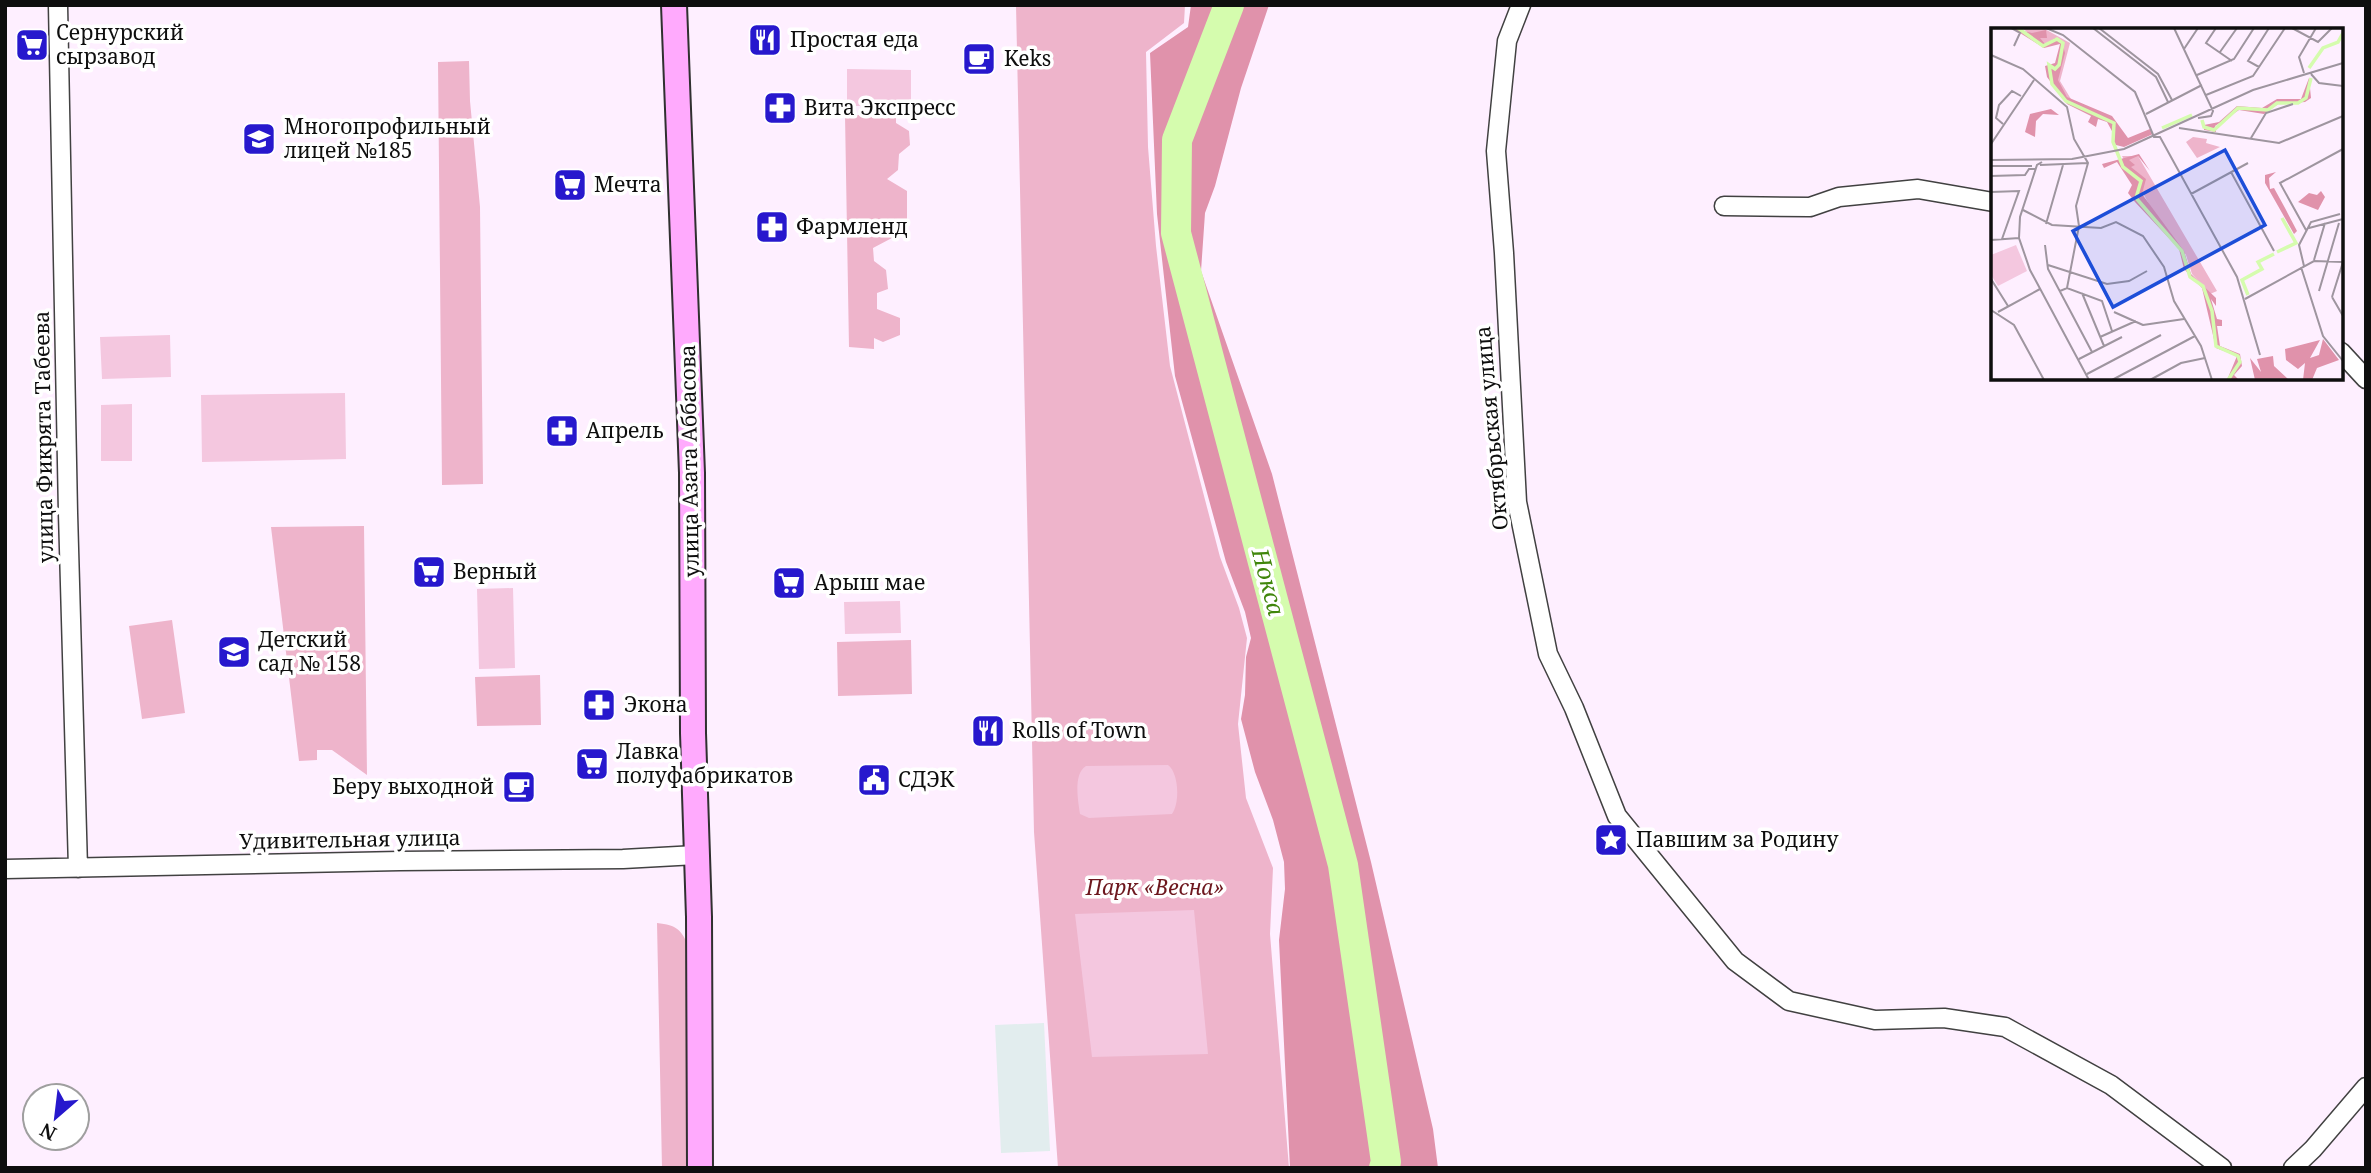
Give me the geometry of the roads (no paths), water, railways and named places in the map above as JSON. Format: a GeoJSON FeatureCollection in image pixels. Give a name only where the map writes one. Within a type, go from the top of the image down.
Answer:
{"type":"FeatureCollection","features":[{"type":"Feature","properties":{"kind":"street","name":"улица Фикрята Табеева"},"geometry":{"type":"LineString","coordinates":[[58,5],[78,867]]}},
{"type":"Feature","properties":{"kind":"street","name":"улица Азата Аббасова"},"geometry":{"type":"LineString","coordinates":[[674,5],[692,473],[699,917],[699,1168]]}},
{"type":"Feature","properties":{"kind":"street","name":"Октябрьская улица"},"geometry":{"type":"LineString","coordinates":[[1521,5],[1507,41],[1496,151],[1517,502],[1548,654],[1574,708],[1617,816],[1735,961],[1789,1001],[1875,1020],[1944,1018],[2005,1027],[2111,1085],[2222,1168]]}},
{"type":"Feature","properties":{"kind":"street"},"geometry":{"type":"LineString","coordinates":[[1724,206],[1810,207],[1839,197],[1918,189],[1991,202]]}},
{"type":"Feature","properties":{"kind":"street"},"geometry":{"type":"LineString","coordinates":[[2343,354],[2366,379]]}},
{"type":"Feature","properties":{"kind":"street","name":"Удивительная улица"},"geometry":{"type":"LineString","coordinates":[[5,869],[623,859],[696,855]]}},
{"type":"Feature","properties":{"kind":"street"},"geometry":{"type":"LineString","coordinates":[[2293,1168],[2313,1149],[2366,1087]]}},
{"type":"Feature","properties":{"kind":"waterway","name":"Нокса"},"geometry":{"type":"LineString","coordinates":[[1229,5],[1177,140],[1176,233],[1343,865],[1386,1162],[1384,1168]]}},
{"type":"Feature","properties":{"kind":"place","name":"Простая еда"},"geometry":{"type":"Point","coordinates":[765,40]}},
{"type":"Feature","properties":{"kind":"place","name":"Сернурский сырзавод"},"geometry":{"type":"Point","coordinates":[32,45]}},
{"type":"Feature","properties":{"kind":"place","name":"Keks"},"geometry":{"type":"Point","coordinates":[979,59]}},
{"type":"Feature","properties":{"kind":"place","name":"Вита Экспресс"},"geometry":{"type":"Point","coordinates":[780,108]}},
{"type":"Feature","properties":{"kind":"place","name":"Многопрофильный лицей №185"},"geometry":{"type":"Point","coordinates":[259,139]}},
{"type":"Feature","properties":{"kind":"place","name":"Мечта"},"geometry":{"type":"Point","coordinates":[570,185]}},
{"type":"Feature","properties":{"kind":"place","name":"Фармленд"},"geometry":{"type":"Point","coordinates":[772,227]}},
{"type":"Feature","properties":{"kind":"place","name":"Апрель"},"geometry":{"type":"Point","coordinates":[562,431]}},
{"type":"Feature","properties":{"kind":"place","name":"Верный"},"geometry":{"type":"Point","coordinates":[429,572]}},
{"type":"Feature","properties":{"kind":"place","name":"Арыш мае"},"geometry":{"type":"Point","coordinates":[789,583]}},
{"type":"Feature","properties":{"kind":"place","name":"Детский сад № 158"},"geometry":{"type":"Point","coordinates":[234,652]}},
{"type":"Feature","properties":{"kind":"place","name":"Экона"},"geometry":{"type":"Point","coordinates":[599,705]}},
{"type":"Feature","properties":{"kind":"place","name":"Rolls of Town"},"geometry":{"type":"Point","coordinates":[988,731]}},
{"type":"Feature","properties":{"kind":"place","name":"Лавка полуфабрикатов"},"geometry":{"type":"Point","coordinates":[592,764]}},
{"type":"Feature","properties":{"kind":"place","name":"СДЭК"},"geometry":{"type":"Point","coordinates":[874,780]}},
{"type":"Feature","properties":{"kind":"place","name":"Беру выходной"},"geometry":{"type":"Point","coordinates":[519,787]}},
{"type":"Feature","properties":{"kind":"place","name":"Павшим за Родину"},"geometry":{"type":"Point","coordinates":[1611,840]}},
{"type":"Feature","properties":{"kind":"park label","name":"Парк «Весна»"},"geometry":{"type":"Point","coordinates":[1155,888]}}]}
